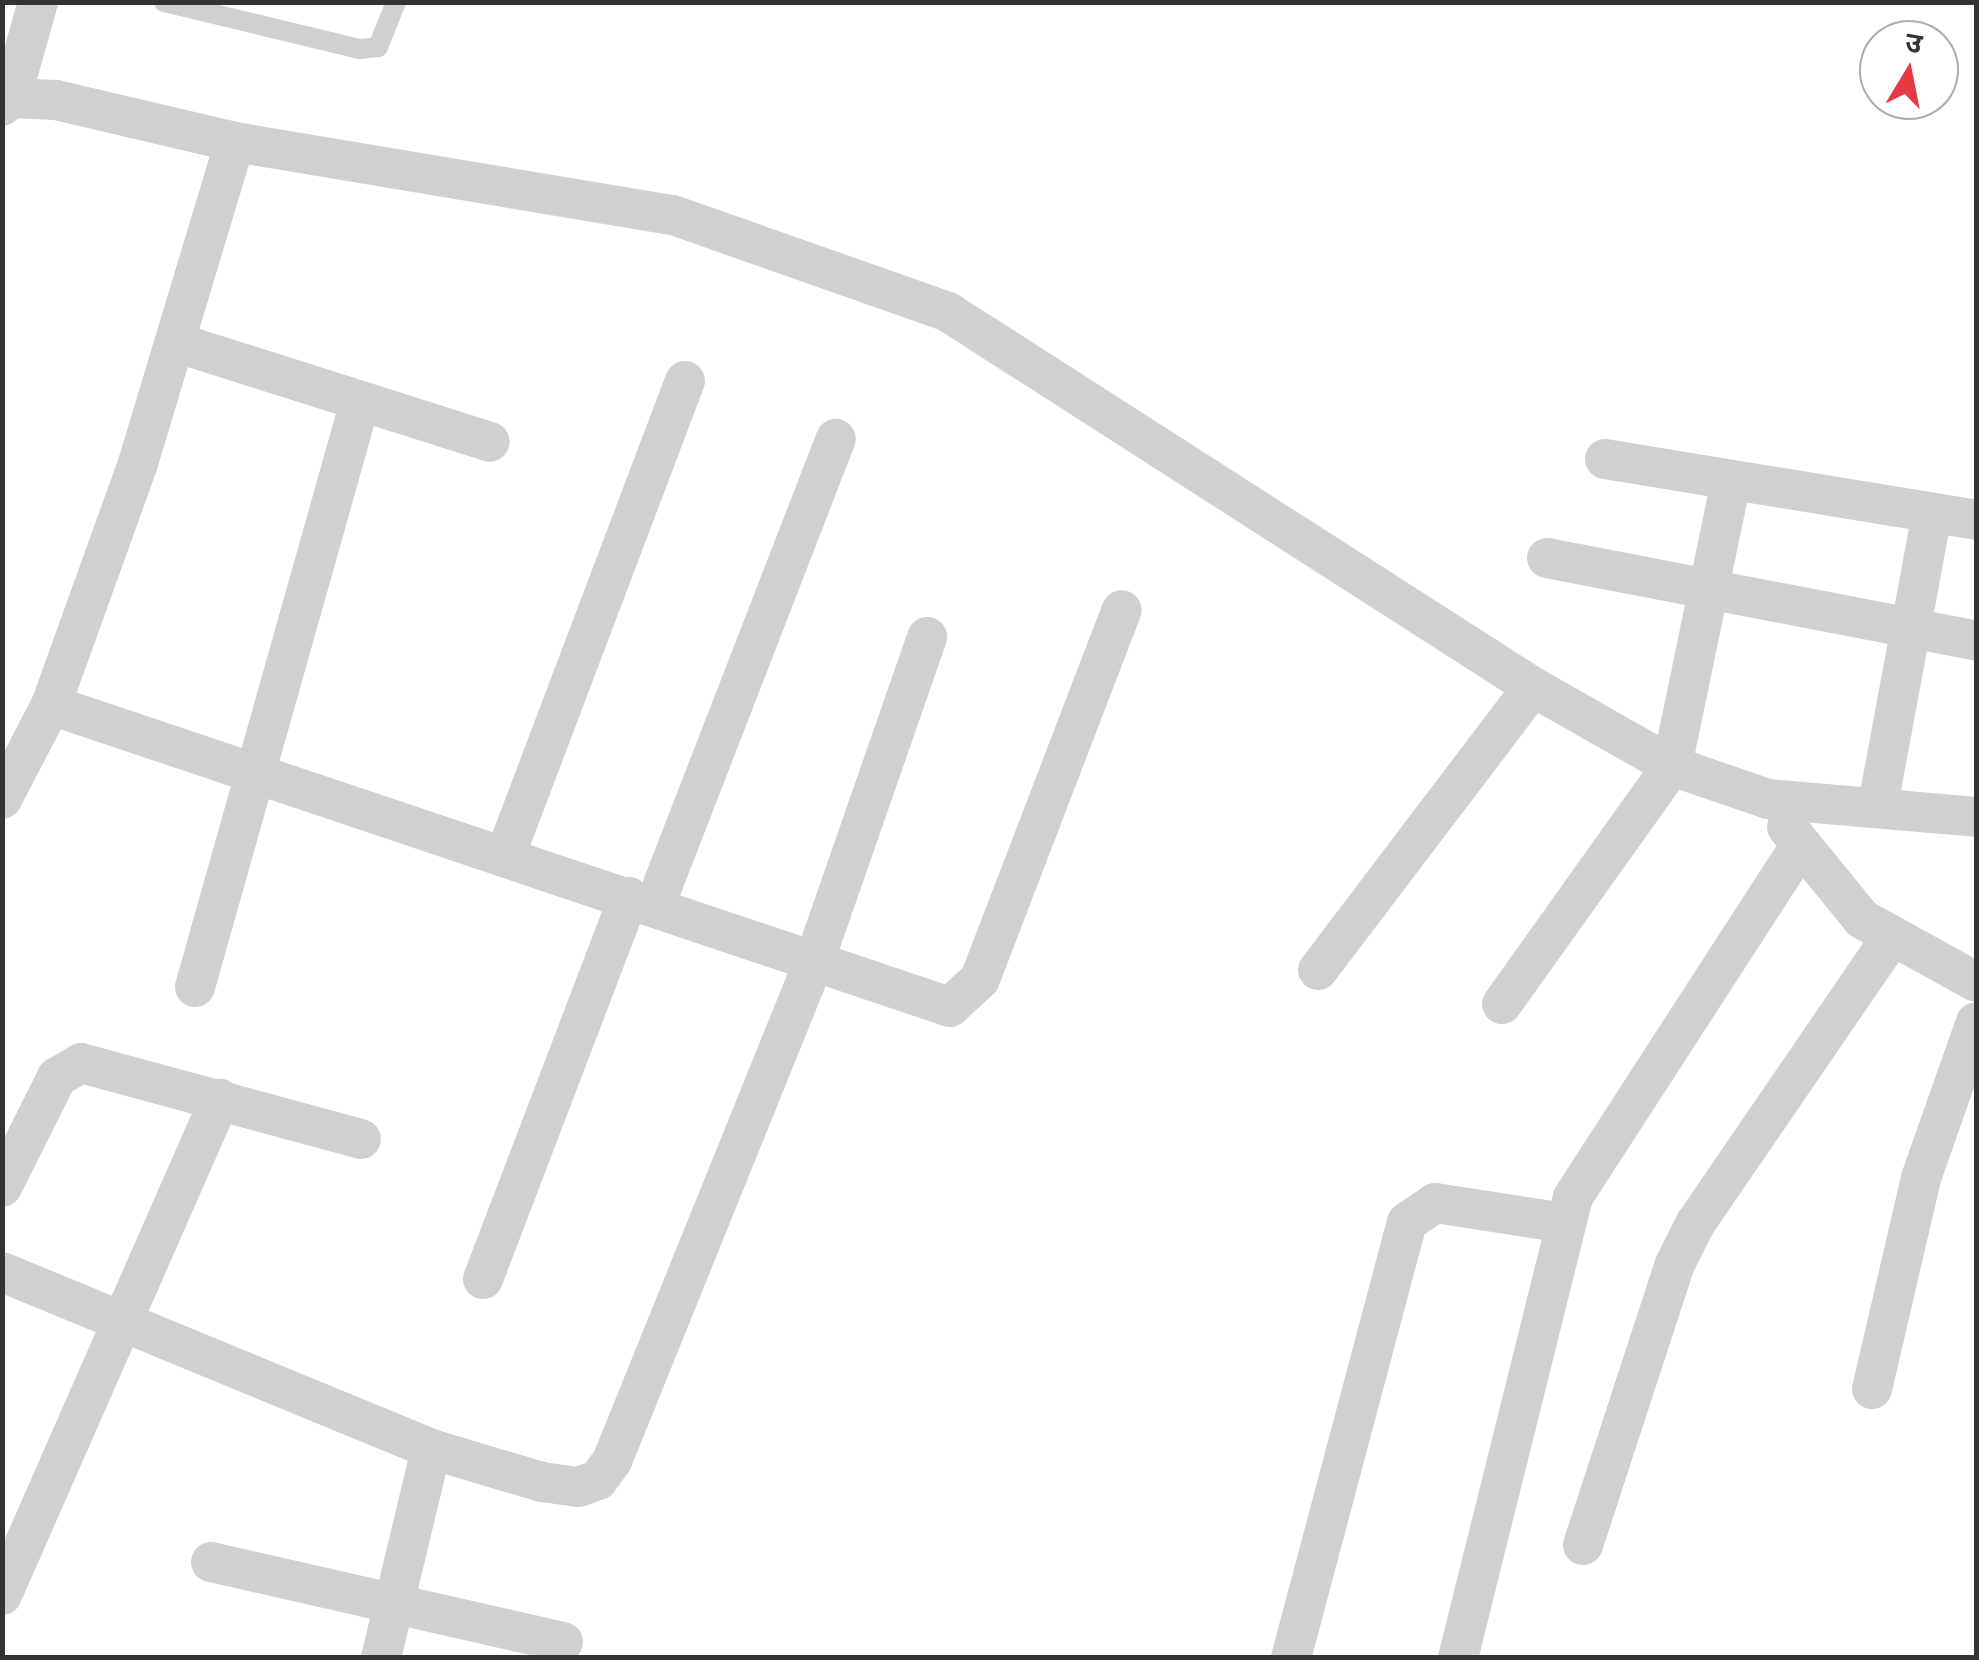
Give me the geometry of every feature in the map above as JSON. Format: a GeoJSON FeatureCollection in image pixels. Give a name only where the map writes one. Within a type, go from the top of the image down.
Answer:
{"type":"FeatureCollection","features":[{"type":"Feature","properties":{"kind":"street"},"geometry":{"type":"LineString","coordinates":[[38,2],[6,102],[56,100],[235,142],[673,215],[948,312],[1532,687],[1672,766],[1768,799],[1878,805],[1976,817]]}},
{"type":"Feature","properties":{"kind":"street"},"geometry":{"type":"LineString","coordinates":[[2,799],[51,705],[175,342],[235,142]]}},
{"type":"Feature","properties":{"kind":"street"},"geometry":{"type":"LineString","coordinates":[[175,342],[490,442]]}},
{"type":"Feature","properties":{"kind":"street"},"geometry":{"type":"LineString","coordinates":[[504,856],[685,381]]}},
{"type":"Feature","properties":{"kind":"street"},"geometry":{"type":"LineString","coordinates":[[195,988],[260,775],[360,402]]}},
{"type":"Feature","properties":{"kind":"street"},"geometry":{"type":"LineString","coordinates":[[482,1279],[836,439]]}},
{"type":"Feature","properties":{"kind":"street"},"geometry":{"type":"LineString","coordinates":[[1605,459],[1976,520]]}},
{"type":"Feature","properties":{"kind":"street"},"geometry":{"type":"LineString","coordinates":[[1502,1004],[1672,766],[1730,480]]}},
{"type":"Feature","properties":{"kind":"street"},"geometry":{"type":"LineString","coordinates":[[1878,805],[1932,513]]}},
{"type":"Feature","properties":{"kind":"street"},"geometry":{"type":"LineString","coordinates":[[1547,558],[1976,642]]}},
{"type":"Feature","properties":{"kind":"street"},"geometry":{"type":"LineString","coordinates":[[51,705],[950,1007],[968,996],[980,980],[1122,610]]}},
{"type":"Feature","properties":{"kind":"street"},"geometry":{"type":"LineString","coordinates":[[2,1272],[431,1449],[578,1486],[598,1480],[612,1461],[815,959],[927,637]]}},
{"type":"Feature","properties":{"kind":"street"},"geometry":{"type":"LineString","coordinates":[[1318,970],[1532,687]]}},
{"type":"Feature","properties":{"kind":"street"},"geometry":{"type":"LineString","coordinates":[[1768,799],[1839,896],[1890,940],[1976,982]]}},
{"type":"Feature","properties":{"kind":"street"},"geometry":{"type":"LineString","coordinates":[[1458,1658],[1564,1223],[1591,1161],[1800,846]]}},
{"type":"Feature","properties":{"kind":"street"},"geometry":{"type":"LineString","coordinates":[[1583,1545],[1674,1266],[1695,1224],[1890,940]]}},
{"type":"Feature","properties":{"kind":"street"},"geometry":{"type":"LineString","coordinates":[[1872,1389],[1921,1178],[1976,1022]]}},
{"type":"Feature","properties":{"kind":"street"},"geometry":{"type":"LineString","coordinates":[[2,1187],[67,1067],[80,1063],[220,1098],[361,1140]]}},
{"type":"Feature","properties":{"kind":"street"},"geometry":{"type":"LineString","coordinates":[[2,1595],[220,1098]]}},
{"type":"Feature","properties":{"kind":"street"},"geometry":{"type":"LineString","coordinates":[[1291,1658],[1407,1222],[1434,1203],[1564,1223]]}},
{"type":"Feature","properties":{"kind":"street"},"geometry":{"type":"LineString","coordinates":[[380,1658],[431,1449]]}},
{"type":"Feature","properties":{"kind":"street"},"geometry":{"type":"LineString","coordinates":[[211,1562],[562,1642]]}},
{"type":"Feature","properties":{"kind":"lane"},"geometry":{"type":"LineString","coordinates":[[164,2],[227,10],[360,49],[378,47],[396,2]]}}]}
